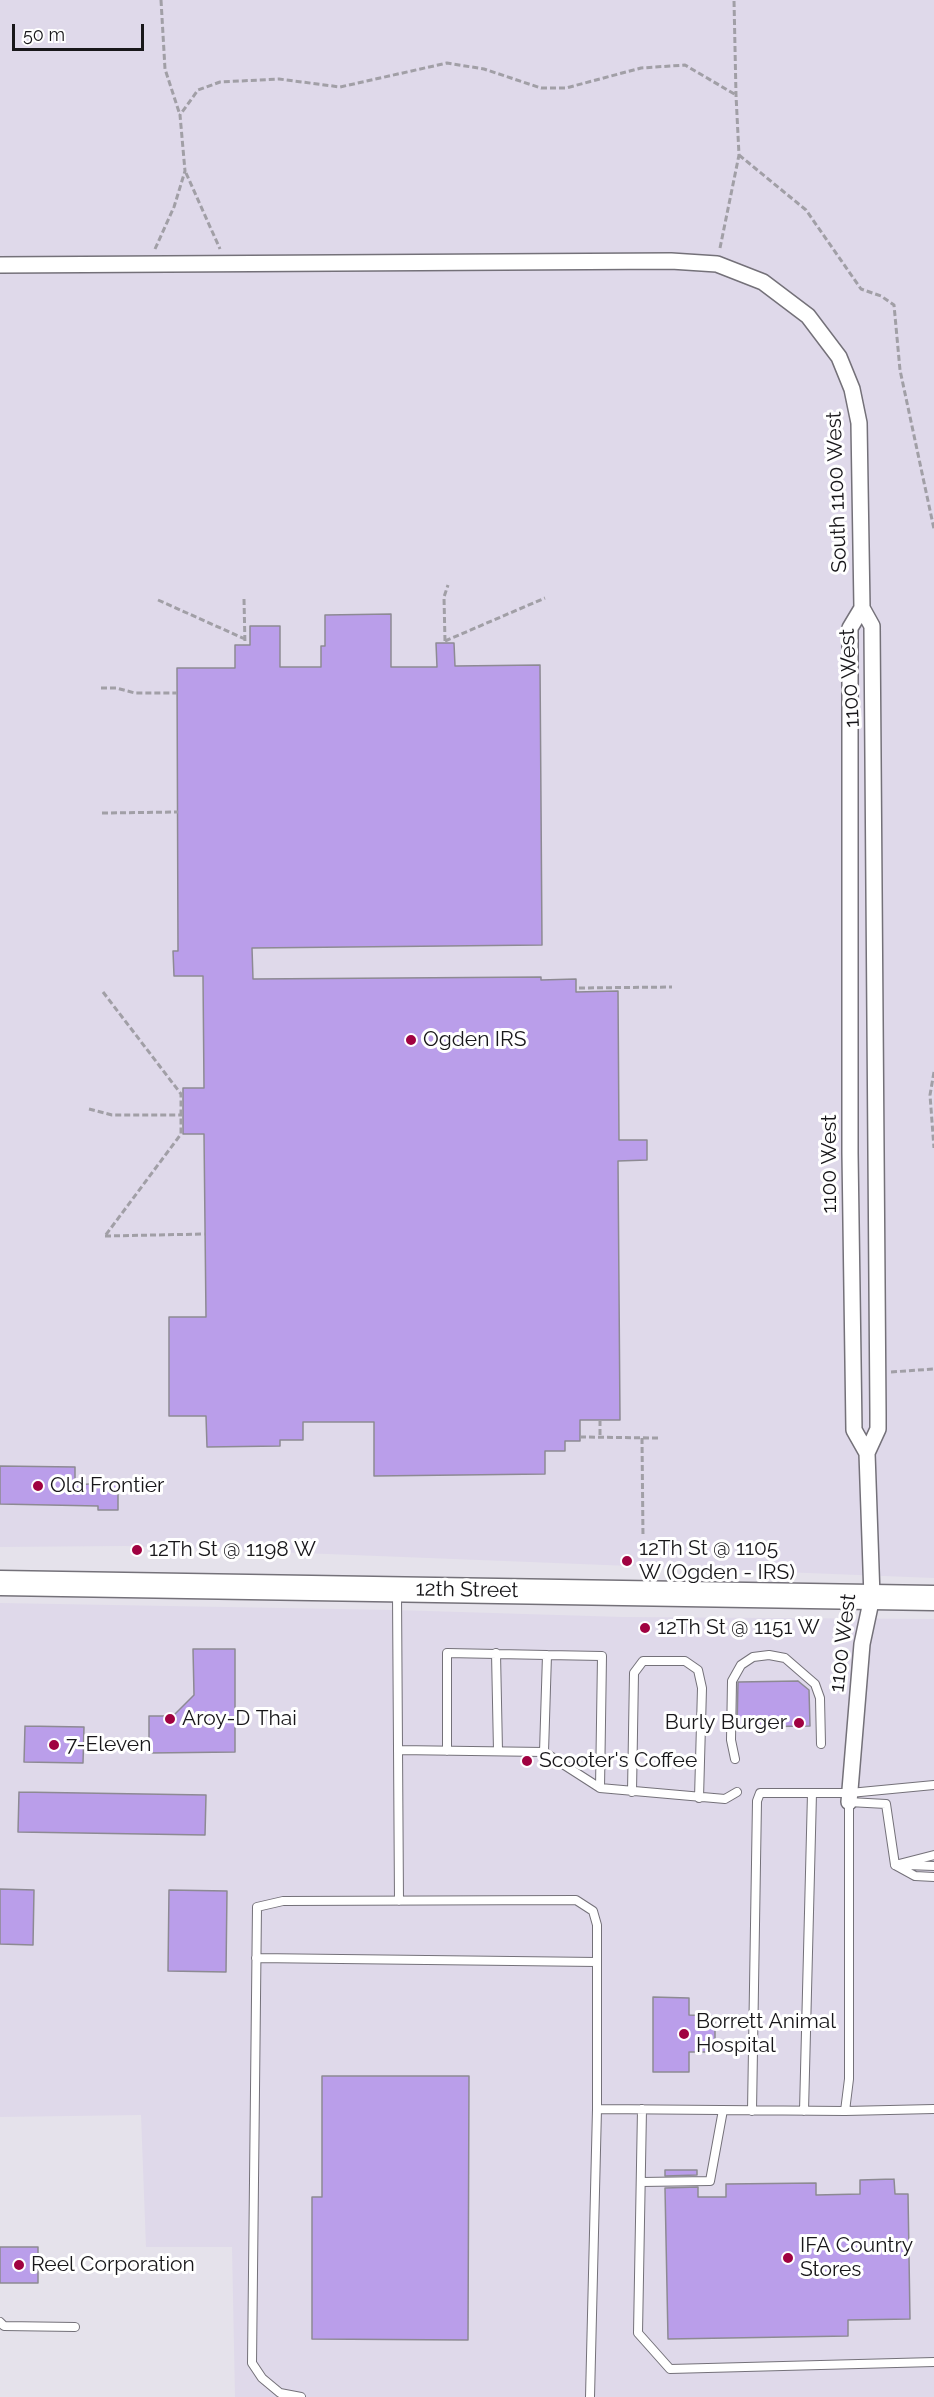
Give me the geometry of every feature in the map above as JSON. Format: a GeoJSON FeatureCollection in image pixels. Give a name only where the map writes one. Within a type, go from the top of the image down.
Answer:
{"type":"FeatureCollection","features":[{"type":"Feature","properties":{"kind":"main road","name":"12th Street"},"geometry":{"type":"LineString","coordinates":[[0,1582],[934,1598]]}},
{"type":"Feature","properties":{"kind":"street","name":"South 1100 West"},"geometry":{"type":"LineString","coordinates":[[0,265],[147,266],[671,261],[717,264],[763,282],[808,316],[839,357],[852,389],[859,423],[862,608]]}},
{"type":"Feature","properties":{"kind":"street","name":"1100 West"},"geometry":{"type":"LineString","coordinates":[[850,1798],[862,1644],[872,1597],[867,1453],[878,1429],[872,626],[862,608],[850,628],[853,1378],[854,1430],[867,1453]]}},
{"type":"Feature","properties":{"kind":"street"},"geometry":{"type":"LineString","coordinates":[[853,1378],[878,1376]]}},
{"type":"Feature","properties":{"kind":"lane"},"geometry":{"type":"LineString","coordinates":[[397,1589],[399,1901]]}},
{"type":"Feature","properties":{"kind":"lane"},"geometry":{"type":"LineString","coordinates":[[447,1751],[447,1653],[602,1656],[600,1788]]}},
{"type":"Feature","properties":{"kind":"lane"},"geometry":{"type":"LineString","coordinates":[[496,1653],[498,1750]]}},
{"type":"Feature","properties":{"kind":"lane"},"geometry":{"type":"LineString","coordinates":[[544,1752],[548,1655]]}},
{"type":"Feature","properties":{"kind":"lane"},"geometry":{"type":"LineString","coordinates":[[735,1759],[730,1740],[732,1681],[741,1665],[753,1657],[770,1655],[785,1658],[815,1684],[820,1698],[821,1744]]}},
{"type":"Feature","properties":{"kind":"lane"},"geometry":{"type":"LineString","coordinates":[[632,1792],[634,1673],[643,1661],[685,1661],[698,1670],[702,1688],[699,1798]]}},
{"type":"Feature","properties":{"kind":"lane"},"geometry":{"type":"LineString","coordinates":[[398,1750],[544,1752],[600,1788],[725,1799],[737,1792]]}},
{"type":"Feature","properties":{"kind":"lane"},"geometry":{"type":"LineString","coordinates":[[850,1798],[934,1785]]}},
{"type":"Feature","properties":{"kind":"lane"},"geometry":{"type":"LineString","coordinates":[[752,2111],[757,1801],[760,1792],[812,1793],[886,1804],[895,1864]]}},
{"type":"Feature","properties":{"kind":"lane"},"geometry":{"type":"LineString","coordinates":[[804,2111],[812,1793]]}},
{"type":"Feature","properties":{"kind":"lane"},"geometry":{"type":"LineString","coordinates":[[845,2111],[849,2079],[850,1798]]}},
{"type":"Feature","properties":{"kind":"lane"},"geometry":{"type":"LineString","coordinates":[[895,1864],[934,1855]]}},
{"type":"Feature","properties":{"kind":"lane"},"geometry":{"type":"LineString","coordinates":[[895,1864],[934,1866]]}},
{"type":"Feature","properties":{"kind":"lane"},"geometry":{"type":"LineString","coordinates":[[895,1864],[915,1876],[934,1877]]}},
{"type":"Feature","properties":{"kind":"lane"},"geometry":{"type":"LineString","coordinates":[[301,2397],[280,2393],[262,2378],[252,2363],[257,1906],[282,1901],[576,1900],[593,1911],[597,1925],[597,2109],[590,2397]]}},
{"type":"Feature","properties":{"kind":"lane"},"geometry":{"type":"LineString","coordinates":[[256,1958],[597,1962]]}},
{"type":"Feature","properties":{"kind":"lane"},"geometry":{"type":"LineString","coordinates":[[597,2109],[845,2111],[934,2109]]}},
{"type":"Feature","properties":{"kind":"lane"},"geometry":{"type":"LineString","coordinates":[[642,2109],[638,2333],[670,2369],[934,2362]]}},
{"type":"Feature","properties":{"kind":"lane"},"geometry":{"type":"LineString","coordinates":[[640,2182],[711,2181],[723,2110]]}},
{"type":"Feature","properties":{"kind":"lane"},"geometry":{"type":"LineString","coordinates":[[0,2322],[3,2326],[75,2327]]}},
{"type":"Feature","properties":{"kind":"path"},"geometry":{"type":"LineString","coordinates":[[161,0],[165,69],[180,115],[185,171],[226,265]]}},
{"type":"Feature","properties":{"kind":"path"},"geometry":{"type":"LineString","coordinates":[[717,264],[739,155],[734,0]]}},
{"type":"Feature","properties":{"kind":"path"},"geometry":{"type":"LineString","coordinates":[[180,115],[198,90],[220,82],[279,79],[340,87],[447,63],[484,69],[542,88],[566,88],[641,68],[685,66],[736,95]]}},
{"type":"Feature","properties":{"kind":"path"},"geometry":{"type":"LineString","coordinates":[[739,155],[806,210],[861,289],[881,296],[894,305],[900,370],[934,529]]}},
{"type":"Feature","properties":{"kind":"path"},"geometry":{"type":"LineString","coordinates":[[147,266],[174,207],[185,171]]}},
{"type":"Feature","properties":{"kind":"path"},"geometry":{"type":"LineString","coordinates":[[448,585],[444,597],[445,642],[545,598]]}},
{"type":"Feature","properties":{"kind":"path"},"geometry":{"type":"LineString","coordinates":[[244,599],[245,645]]}},
{"type":"Feature","properties":{"kind":"path"},"geometry":{"type":"LineString","coordinates":[[158,600],[245,639]]}},
{"type":"Feature","properties":{"kind":"path"},"geometry":{"type":"LineString","coordinates":[[101,688],[116,688],[135,693],[177,693]]}},
{"type":"Feature","properties":{"kind":"path"},"geometry":{"type":"LineString","coordinates":[[102,813],[178,812]]}},
{"type":"Feature","properties":{"kind":"path"},"geometry":{"type":"LineString","coordinates":[[579,988],[672,987]]}},
{"type":"Feature","properties":{"kind":"path"},"geometry":{"type":"LineString","coordinates":[[103,992],[181,1094],[182,1115],[181,1134],[105,1236],[205,1234]]}},
{"type":"Feature","properties":{"kind":"path"},"geometry":{"type":"LineString","coordinates":[[934,1072],[930,1095],[934,1148]]}},
{"type":"Feature","properties":{"kind":"path"},"geometry":{"type":"LineString","coordinates":[[89,1109],[112,1115],[182,1115]]}},
{"type":"Feature","properties":{"kind":"path"},"geometry":{"type":"LineString","coordinates":[[878,1376],[934,1369]]}},
{"type":"Feature","properties":{"kind":"path"},"geometry":{"type":"LineString","coordinates":[[600,1420],[600,1437]]}},
{"type":"Feature","properties":{"kind":"path"},"geometry":{"type":"LineString","coordinates":[[580,1437],[658,1438]]}},
{"type":"Feature","properties":{"kind":"path"},"geometry":{"type":"LineString","coordinates":[[642,1438],[643,1538]]}},
{"type":"Feature","properties":{"kind":"shaded area"},"geometry":{"type":"Polygon","coordinates":[[[0,0],[934,0],[934,1578],[125,1546],[0,1547],[0,0]]]}},
{"type":"Feature","properties":{"kind":"shaded area"},"geometry":{"type":"Polygon","coordinates":[[[0,1603],[395,1610],[623,1617],[934,1619],[934,2397],[235,2397],[232,2247],[146,2247],[141,2115],[0,2117],[0,1603]]]}},
{"type":"Feature","properties":{"kind":"building","name":"Ogden IRS"},"geometry":{"type":"Polygon","coordinates":[[[391,614],[391,667],[437,667],[436,643],[454,643],[455,666],[540,665],[542,945],[252,948],[253,979],[541,977],[541,980],[576,979],[576,992],[618,991],[619,1140],[647,1140],[647,1160],[618,1161],[620,1420],[580,1420],[580,1441],[565,1441],[565,1451],[545,1451],[545,1474],[374,1476],[374,1422],[303,1422],[303,1440],[280,1440],[280,1446],[207,1447],[206,1416],[169,1416],[169,1317],[206,1317],[204,1134],[183,1134],[183,1088],[204,1088],[203,976],[174,976],[173,951],[178,951],[177,668],[235,668],[235,645],[250,645],[250,626],[280,626],[280,667],[321,667],[321,646],[325,646],[325,615],[391,614]]]}},
{"type":"Feature","properties":{"kind":"building","name":"Old Frontier"},"geometry":{"type":"Polygon","coordinates":[[[0,1466],[75,1467],[75,1485],[118,1482],[118,1510],[98,1510],[98,1506],[0,1504],[0,1466]]]}},
{"type":"Feature","properties":{"kind":"building"},"geometry":{"type":"Polygon","coordinates":[[[193,1649],[235,1649],[235,1752],[149,1753],[149,1716],[173,1716],[194,1695],[193,1649]]]}},
{"type":"Feature","properties":{"kind":"building"},"geometry":{"type":"Polygon","coordinates":[[[798,1681],[809,1690],[810,1726],[737,1727],[738,1682],[798,1681]]]}},
{"type":"Feature","properties":{"kind":"building","name":"7-Eleven"},"geometry":{"type":"Polygon","coordinates":[[[25,1726],[84,1727],[83,1763],[24,1762],[25,1726]]]}},
{"type":"Feature","properties":{"kind":"building"},"geometry":{"type":"Polygon","coordinates":[[[19,1792],[206,1795],[205,1835],[18,1832],[19,1792]]]}},
{"type":"Feature","properties":{"kind":"building"},"geometry":{"type":"Polygon","coordinates":[[[0,1889],[34,1890],[33,1945],[0,1944],[0,1889]]]}},
{"type":"Feature","properties":{"kind":"building"},"geometry":{"type":"Polygon","coordinates":[[[169,1890],[227,1891],[226,1972],[168,1971],[169,1890]]]}},
{"type":"Feature","properties":{"kind":"building","name":"Borrett Animal Hospital"},"geometry":{"type":"Polygon","coordinates":[[[653,1997],[689,1998],[689,2015],[715,2016],[715,2052],[689,2052],[689,2072],[653,2072],[653,1997]]]}},
{"type":"Feature","properties":{"kind":"building"},"geometry":{"type":"Polygon","coordinates":[[[322,2076],[469,2076],[468,2340],[312,2339],[312,2197],[322,2197],[322,2076]]]}},
{"type":"Feature","properties":{"kind":"building"},"geometry":{"type":"Polygon","coordinates":[[[665,2170],[697,2170],[697,2175],[665,2176],[665,2170]]]}},
{"type":"Feature","properties":{"kind":"building","name":"IFA Country Stores"},"geometry":{"type":"Polygon","coordinates":[[[894,2179],[895,2194],[908,2194],[910,2319],[848,2320],[848,2336],[668,2339],[665,2188],[698,2187],[698,2197],[726,2197],[726,2184],[816,2183],[816,2195],[860,2194],[860,2180],[894,2179]]]}},
{"type":"Feature","properties":{"kind":"building","name":"Reel Corporation"},"geometry":{"type":"Polygon","coordinates":[[[0,2247],[38,2247],[38,2283],[0,2283],[0,2247]]]}},
{"type":"Feature","properties":{"kind":"place","name":"Ogden IRS"},"geometry":{"type":"Point","coordinates":[411,1040]}},
{"type":"Feature","properties":{"kind":"place","name":"Old Frontier"},"geometry":{"type":"Point","coordinates":[38,1486]}},
{"type":"Feature","properties":{"kind":"place","name":"12Th St @ 1198 W"},"geometry":{"type":"Point","coordinates":[137,1550]}},
{"type":"Feature","properties":{"kind":"place","name":"12Th St @ 1105 W (Ogden - IRS)"},"geometry":{"type":"Point","coordinates":[627,1561]}},
{"type":"Feature","properties":{"kind":"place","name":"12Th St @ 1151 W"},"geometry":{"type":"Point","coordinates":[645,1628]}},
{"type":"Feature","properties":{"kind":"place","name":"Aroy-D Thai"},"geometry":{"type":"Point","coordinates":[170,1719]}},
{"type":"Feature","properties":{"kind":"place","name":"Burly Burger"},"geometry":{"type":"Point","coordinates":[799,1723]}},
{"type":"Feature","properties":{"kind":"place","name":"7-Eleven"},"geometry":{"type":"Point","coordinates":[54,1745]}},
{"type":"Feature","properties":{"kind":"place","name":"Scooter's Coffee"},"geometry":{"type":"Point","coordinates":[527,1761]}},
{"type":"Feature","properties":{"kind":"place","name":"Borrett Animal Hospital"},"geometry":{"type":"Point","coordinates":[684,2034]}},
{"type":"Feature","properties":{"kind":"place","name":"IFA Country Stores"},"geometry":{"type":"Point","coordinates":[788,2258]}},
{"type":"Feature","properties":{"kind":"place","name":"Reel Corporation"},"geometry":{"type":"Point","coordinates":[19,2265]}}]}
